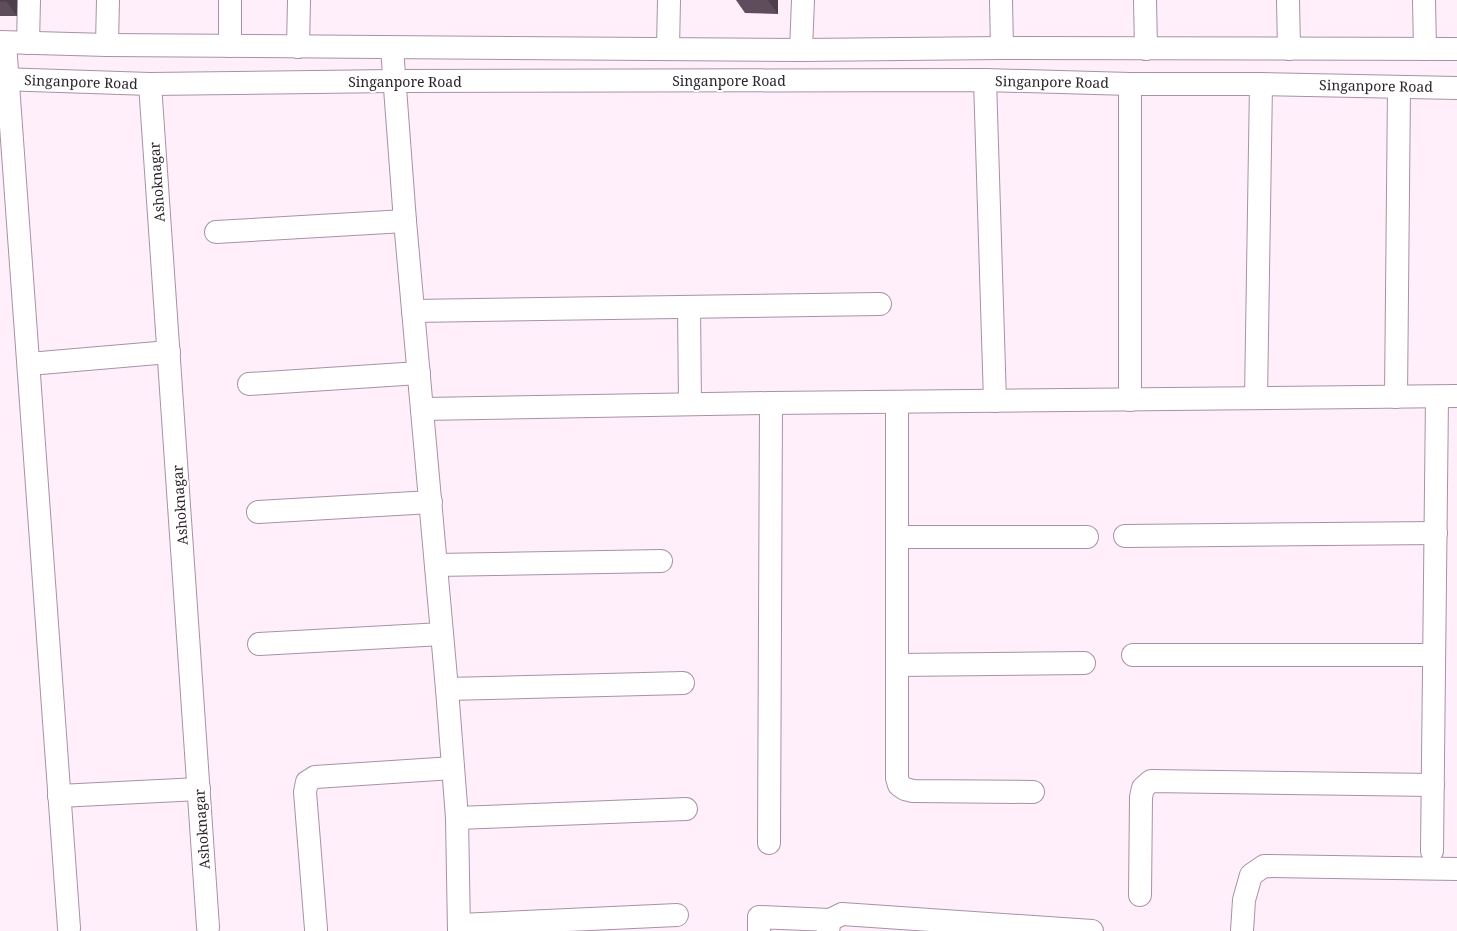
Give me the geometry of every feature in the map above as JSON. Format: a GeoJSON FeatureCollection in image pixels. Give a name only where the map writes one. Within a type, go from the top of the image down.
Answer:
{"type":"FeatureCollection","features":[{"type":"Feature","properties":{"kind":"street"},"geometry":{"type":"LineString","coordinates":[[28,43],[29,0]]}},
{"type":"Feature","properties":{"kind":"street"},"geometry":{"type":"LineString","coordinates":[[107,45],[108,0]]}},
{"type":"Feature","properties":{"kind":"street"},"geometry":{"type":"LineString","coordinates":[[230,0],[230,46]]}},
{"type":"Feature","properties":{"kind":"street"},"geometry":{"type":"LineString","coordinates":[[298,47],[299,0]]}},
{"type":"Feature","properties":{"kind":"street"},"geometry":{"type":"LineString","coordinates":[[668,48],[669,0]]}},
{"type":"Feature","properties":{"kind":"street"},"geometry":{"type":"LineString","coordinates":[[801,50],[803,0]]}},
{"type":"Feature","properties":{"kind":"street"},"geometry":{"type":"LineString","coordinates":[[1001,0],[1002,48]]}},
{"type":"Feature","properties":{"kind":"street"},"geometry":{"type":"LineString","coordinates":[[1145,0],[1146,49]]}},
{"type":"Feature","properties":{"kind":"street"},"geometry":{"type":"LineString","coordinates":[[1288,0],[1289,49]]}},
{"type":"Feature","properties":{"kind":"street"},"geometry":{"type":"LineString","coordinates":[[1424,0],[1425,49]]}},
{"type":"Feature","properties":{"kind":"street"},"geometry":{"type":"LineString","coordinates":[[69,928],[29,364],[4,79],[3,43],[392,48],[668,48],[801,50],[1002,48],[1457,49]]}},
{"type":"Feature","properties":{"kind":"street"},"geometry":{"type":"LineString","coordinates":[[392,48],[405,221],[431,502],[457,818],[459,928],[677,915]]}},
{"type":"Feature","properties":{"kind":"street","name":"Singanpore Road"},"geometry":{"type":"LineString","coordinates":[[4,79],[150,84],[394,81],[985,80],[1130,84],[1261,84],[1457,88]]}},
{"type":"Feature","properties":{"kind":"street"},"geometry":{"type":"LineString","coordinates":[[985,80],[995,401]]}},
{"type":"Feature","properties":{"kind":"street","name":"Ashoknagar"},"geometry":{"type":"LineString","coordinates":[[150,84],[208,927]]}},
{"type":"Feature","properties":{"kind":"street"},"geometry":{"type":"LineString","coordinates":[[1130,84],[1130,400]]}},
{"type":"Feature","properties":{"kind":"street"},"geometry":{"type":"LineString","coordinates":[[1256,398],[1261,84]]}},
{"type":"Feature","properties":{"kind":"street"},"geometry":{"type":"LineString","coordinates":[[1396,396],[1399,87]]}},
{"type":"Feature","properties":{"kind":"street"},"geometry":{"type":"LineString","coordinates":[[216,232],[405,221]]}},
{"type":"Feature","properties":{"kind":"street"},"geometry":{"type":"LineString","coordinates":[[413,311],[880,304]]}},
{"type":"Feature","properties":{"kind":"street"},"geometry":{"type":"LineString","coordinates":[[689,307],[690,404]]}},
{"type":"Feature","properties":{"kind":"street"},"geometry":{"type":"LineString","coordinates":[[29,364],[169,352]]}},
{"type":"Feature","properties":{"kind":"street"},"geometry":{"type":"LineString","coordinates":[[250,384],[419,373]]}},
{"type":"Feature","properties":{"kind":"street"},"geometry":{"type":"LineString","coordinates":[[422,409],[690,404],[1447,396],[1436,533],[1432,851]]}},
{"type":"Feature","properties":{"kind":"street"},"geometry":{"type":"LineString","coordinates":[[897,402],[897,665],[899,785],[905,789],[913,790],[1033,792]]}},
{"type":"Feature","properties":{"kind":"street"},"geometry":{"type":"LineString","coordinates":[[768,843],[771,403]]}},
{"type":"Feature","properties":{"kind":"street"},"geometry":{"type":"LineString","coordinates":[[258,512],[431,502]]}},
{"type":"Feature","properties":{"kind":"street"},"geometry":{"type":"LineString","coordinates":[[1125,536],[1436,533]]}},
{"type":"Feature","properties":{"kind":"street"},"geometry":{"type":"LineString","coordinates":[[897,537],[1087,537]]}},
{"type":"Feature","properties":{"kind":"street"},"geometry":{"type":"LineString","coordinates":[[436,565],[662,561]]}},
{"type":"Feature","properties":{"kind":"street"},"geometry":{"type":"LineString","coordinates":[[259,644],[442,634]]}},
{"type":"Feature","properties":{"kind":"street"},"geometry":{"type":"LineString","coordinates":[[1133,655],[1434,655]]}},
{"type":"Feature","properties":{"kind":"street"},"geometry":{"type":"LineString","coordinates":[[897,665],[1084,663]]}},
{"type":"Feature","properties":{"kind":"street"},"geometry":{"type":"LineString","coordinates":[[447,689],[683,683]]}},
{"type":"Feature","properties":{"kind":"street"},"geometry":{"type":"LineString","coordinates":[[316,929],[305,792],[306,782],[315,777],[453,768]]}},
{"type":"Feature","properties":{"kind":"street"},"geometry":{"type":"LineString","coordinates":[[1140,895],[1141,797],[1144,788],[1151,781],[1433,785]]}},
{"type":"Feature","properties":{"kind":"street"},"geometry":{"type":"LineString","coordinates":[[59,796],[199,789]]}},
{"type":"Feature","properties":{"kind":"street"},"geometry":{"type":"LineString","coordinates":[[457,818],[686,809]]}},
{"type":"Feature","properties":{"kind":"street"},"geometry":{"type":"LineString","coordinates":[[1242,931],[1244,900],[1251,875],[1264,866],[1457,869]]}},
{"type":"Feature","properties":{"kind":"street"},"geometry":{"type":"LineString","coordinates":[[759,931],[759,918],[829,926],[842,914],[908,925],[1092,931]]}}]}
